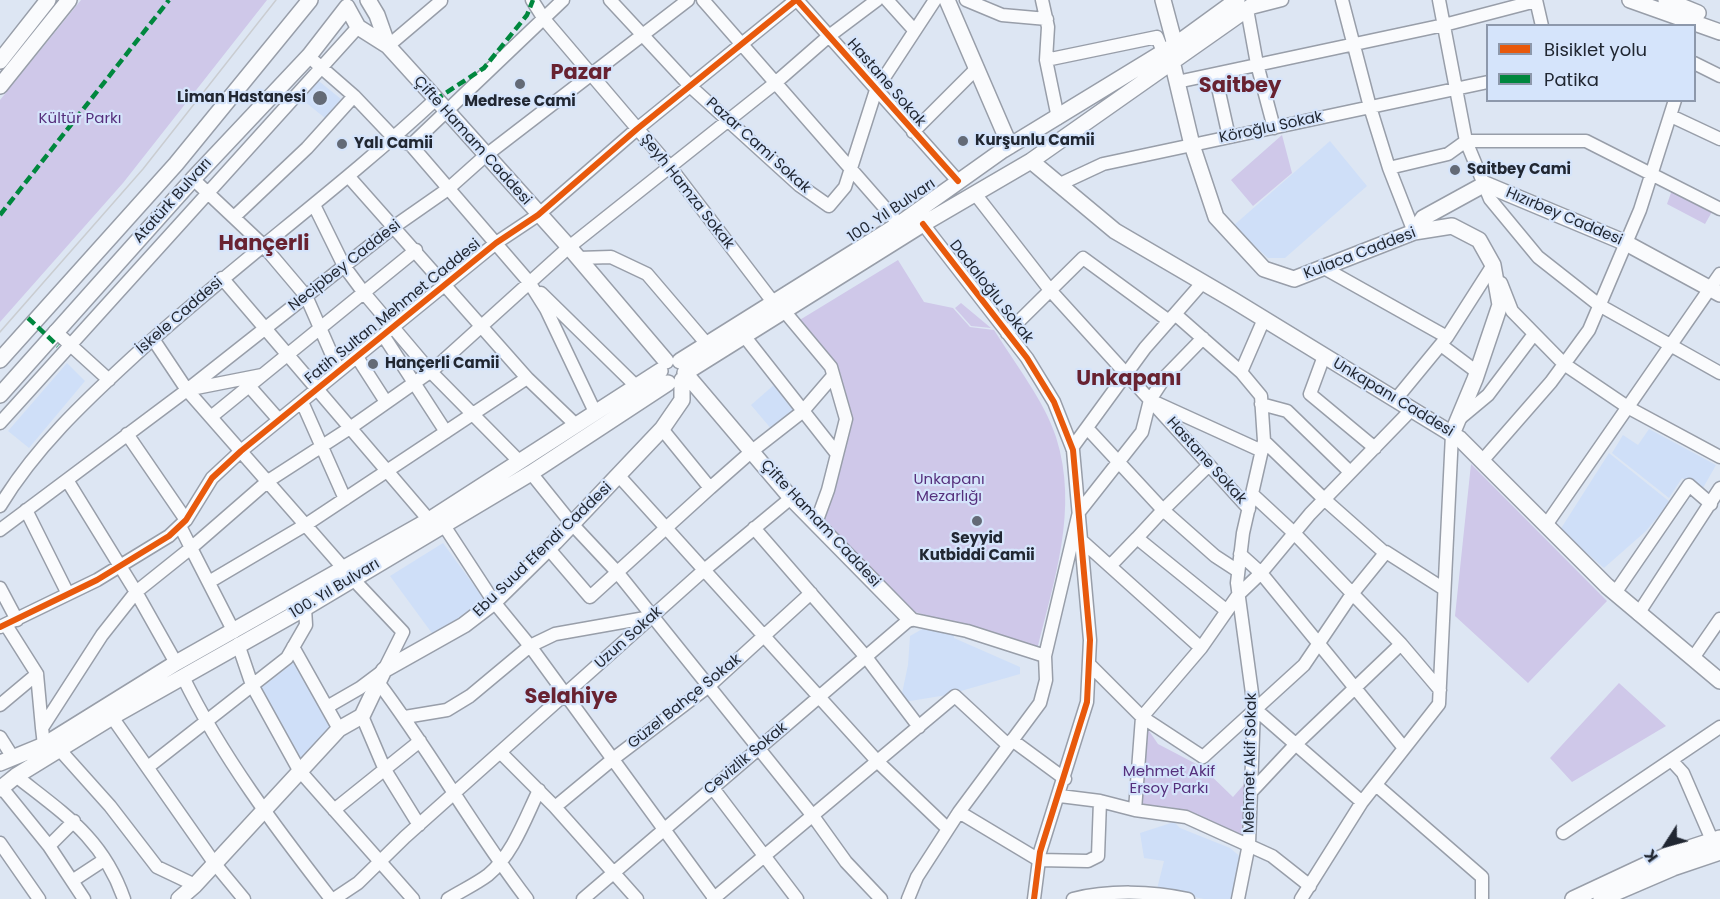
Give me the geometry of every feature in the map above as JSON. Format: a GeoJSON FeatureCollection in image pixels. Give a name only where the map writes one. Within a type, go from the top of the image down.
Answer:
{"type":"FeatureCollection","features":[{"type":"Feature","properties":{"kind":"main road"},"geometry":{"type":"LineString","coordinates":[[0,61],[48,0]]}},
{"type":"Feature","properties":{"kind":"main road"},"geometry":{"type":"LineString","coordinates":[[0,86],[69,0]]}},
{"type":"Feature","properties":{"kind":"main road","name":"Atatürk Bulvarı"},"geometry":{"type":"LineString","coordinates":[[0,360],[176,164],[310,0]]}},
{"type":"Feature","properties":{"kind":"main road"},"geometry":{"type":"LineString","coordinates":[[332,0],[353,4]]}},
{"type":"Feature","properties":{"kind":"main road"},"geometry":{"type":"LineString","coordinates":[[368,0],[377,15],[388,46]]}},
{"type":"Feature","properties":{"kind":"main road"},"geometry":{"type":"LineString","coordinates":[[947,0],[1016,171]]}},
{"type":"Feature","properties":{"kind":"main road","name":"Kulaca Caddesi"},"geometry":{"type":"LineString","coordinates":[[1163,0],[1170,53],[1192,145],[1216,217],[1264,269],[1294,279],[1414,232],[1452,226],[1479,240],[1493,265],[1500,305],[1477,372],[1454,427]]}},
{"type":"Feature","properties":{"kind":"main road"},"geometry":{"type":"LineString","coordinates":[[1630,0],[1692,23]]}},
{"type":"Feature","properties":{"kind":"main road"},"geometry":{"type":"LineString","coordinates":[[1666,0],[1720,21]]}},
{"type":"Feature","properties":{"kind":"main road","name":"100. Yıl Bulvarı"},"geometry":{"type":"LineString","coordinates":[[6,760],[44,745],[349,574],[436,522],[531,473],[673,371],[706,343],[898,224],[1024,136],[1170,53],[1248,3]]}},
{"type":"Feature","properties":{"kind":"main road","name":"Atatürk Bulvarı"},"geometry":{"type":"LineString","coordinates":[[0,395],[193,179],[309,56],[353,4]]}},
{"type":"Feature","properties":{"kind":"main road","name":"Çifte Hamam Caddesi"},"geometry":{"type":"LineString","coordinates":[[353,4],[361,29],[388,46],[574,253],[673,371],[752,451],[791,498],[910,619]]}},
{"type":"Feature","properties":{"kind":"main road"},"geometry":{"type":"LineString","coordinates":[[361,29],[377,15]]}},
{"type":"Feature","properties":{"kind":"main road"},"geometry":{"type":"LineString","coordinates":[[1696,24],[1720,32]]}},
{"type":"Feature","properties":{"kind":"main road","name":"100. Yıl Bulvarı"},"geometry":{"type":"LineString","coordinates":[[436,522],[519,460],[595,412],[637,387],[744,337],[923,224],[1016,171],[1170,53]]}},
{"type":"Feature","properties":{"kind":"main road","name":"Unkapanı Caddesi"},"geometry":{"type":"LineString","coordinates":[[1024,136],[1034,159],[1058,185],[1115,231],[1412,409],[1454,427],[1482,461],[1615,593],[1720,681]]}},
{"type":"Feature","properties":{"kind":"main road"},"geometry":{"type":"LineString","coordinates":[[1414,232],[1423,218],[1485,184]]}},
{"type":"Feature","properties":{"kind":"main road","name":"Hızırbey Caddesi"},"geometry":{"type":"LineString","coordinates":[[1485,184],[1626,243],[1715,291]]}},
{"type":"Feature","properties":{"kind":"main road","name":"Ebu Suud Efendi Caddesi"},"geometry":{"type":"LineString","coordinates":[[381,676],[436,643],[494,602],[619,476],[662,429],[682,400],[673,371]]}},
{"type":"Feature","properties":{"kind":"main road","name":"100. Yıl Bulvarı"},"geometry":{"type":"LineString","coordinates":[[236,638],[305,608],[349,574]]}},
{"type":"Feature","properties":{"kind":"main road","name":"100. Yıl Bulvarı"},"geometry":{"type":"LineString","coordinates":[[1,788],[16,776],[112,717],[180,670]]}},
{"type":"Feature","properties":{"kind":"main road"},"geometry":{"type":"LineString","coordinates":[[179,899],[215,864],[298,770],[339,729],[362,716],[381,676]]}},
{"type":"Feature","properties":{"kind":"main road"},"geometry":{"type":"LineString","coordinates":[[1601,899],[1620,895],[1717,844]]}},
{"type":"Feature","properties":{"kind":"main road"},"geometry":{"type":"LineString","coordinates":[[1573,899],[1665,856],[1717,844]]}},
{"type":"Feature","properties":{"kind":"street","name":"Şeyh Hamza Sokak"},"geometry":{"type":"LineString","coordinates":[[532,0],[544,19],[670,167],[773,302]]}},
{"type":"Feature","properties":{"kind":"street"},"geometry":{"type":"LineString","coordinates":[[411,145],[563,0]]}},
{"type":"Feature","properties":{"kind":"street","name":"Pazar Cami Sokak"},"geometry":{"type":"LineString","coordinates":[[610,0],[690,86],[799,185],[829,206],[845,187],[849,168]]}},
{"type":"Feature","properties":{"kind":"street","name":"Necipbey Caddesi"},"geometry":{"type":"LineString","coordinates":[[0,530],[187,390],[395,226],[448,189],[485,156],[591,72],[688,0]]}},
{"type":"Feature","properties":{"kind":"street"},"geometry":{"type":"LineString","coordinates":[[703,0],[898,224]]}},
{"type":"Feature","properties":{"kind":"street","name":"Fatih Sultan Mehmet Caddesi"},"geometry":{"type":"LineString","coordinates":[[8,624],[120,566],[169,536],[183,523],[212,478],[241,451],[496,243],[538,215],[638,129],[797,0]]}},
{"type":"Feature","properties":{"kind":"street","name":"Hastane Sokak"},"geometry":{"type":"LineString","coordinates":[[797,0],[958,181]]}},
{"type":"Feature","properties":{"kind":"street"},"geometry":{"type":"LineString","coordinates":[[42,728],[102,635],[136,592],[268,481],[350,428],[430,371],[483,326],[529,282],[574,253],[670,167],[774,84],[829,36],[877,0]]}},
{"type":"Feature","properties":{"kind":"street"},"geometry":{"type":"LineString","coordinates":[[887,0],[914,30]]}},
{"type":"Feature","properties":{"kind":"street"},"geometry":{"type":"LineString","coordinates":[[849,168],[876,90],[935,0]]}},
{"type":"Feature","properties":{"kind":"street"},"geometry":{"type":"LineString","coordinates":[[966,0],[1002,15],[1047,19]]}},
{"type":"Feature","properties":{"kind":"street"},"geometry":{"type":"LineString","coordinates":[[1042,0],[1047,19],[1046,60],[1058,118]]}},
{"type":"Feature","properties":{"kind":"street"},"geometry":{"type":"LineString","coordinates":[[1274,128],[1257,64],[1248,3],[1282,0]]}},
{"type":"Feature","properties":{"kind":"street"},"geometry":{"type":"LineString","coordinates":[[1342,0],[1370,107],[1389,168],[1414,232]]}},
{"type":"Feature","properties":{"kind":"street"},"geometry":{"type":"LineString","coordinates":[[1439,0],[1466,141],[1490,199],[1538,257],[1599,305],[1720,373]]}},
{"type":"Feature","properties":{"kind":"street"},"geometry":{"type":"LineString","coordinates":[[1177,82],[1444,25],[1536,0],[1542,24]]}},
{"type":"Feature","properties":{"kind":"street"},"geometry":{"type":"LineString","coordinates":[[388,46],[441,1]]}},
{"type":"Feature","properties":{"kind":"street"},"geometry":{"type":"LineString","coordinates":[[0,423],[320,67],[361,29]]}},
{"type":"Feature","properties":{"kind":"street"},"geometry":{"type":"LineString","coordinates":[[1046,60],[1157,37],[1170,53]]}},
{"type":"Feature","properties":{"kind":"street"},"geometry":{"type":"LineString","coordinates":[[309,56],[354,96],[394,138],[411,145],[529,282],[637,387]]}},
{"type":"Feature","properties":{"kind":"street"},"geometry":{"type":"LineString","coordinates":[[1696,64],[1720,76]]}},
{"type":"Feature","properties":{"kind":"street"},"geometry":{"type":"LineString","coordinates":[[913,132],[976,69]]}},
{"type":"Feature","properties":{"kind":"street"},"geometry":{"type":"LineString","coordinates":[[1215,74],[1229,137]]}},
{"type":"Feature","properties":{"kind":"street","name":"Köroğlu Sokak"},"geometry":{"type":"LineString","coordinates":[[1058,185],[1103,164],[1486,82]]}},
{"type":"Feature","properties":{"kind":"street"},"geometry":{"type":"LineString","coordinates":[[234,217],[307,148],[354,96]]}},
{"type":"Feature","properties":{"kind":"street","name":"İskele Caddesi"},"geometry":{"type":"LineString","coordinates":[[0,506],[21,472],[73,412],[222,278],[349,177],[435,100]]}},
{"type":"Feature","properties":{"kind":"street"},"geometry":{"type":"LineString","coordinates":[[1482,461],[1564,364],[1589,330],[1652,174],[1674,102]]}},
{"type":"Feature","properties":{"kind":"street"},"geometry":{"type":"LineString","coordinates":[[1671,116],[1720,139]]}},
{"type":"Feature","properties":{"kind":"street"},"geometry":{"type":"LineString","coordinates":[[1389,168],[1448,154],[1466,141],[1586,141],[1720,209]]}},
{"type":"Feature","properties":{"kind":"street"},"geometry":{"type":"LineString","coordinates":[[349,177],[395,226],[527,378],[576,425]]}},
{"type":"Feature","properties":{"kind":"street"},"geometry":{"type":"LineString","coordinates":[[193,179],[262,244],[306,296],[339,371]]}},
{"type":"Feature","properties":{"kind":"street","name":"Hastane Sokak"},"geometry":{"type":"LineString","coordinates":[[976,195],[1050,290],[1249,509]]}},
{"type":"Feature","properties":{"kind":"street"},"geometry":{"type":"LineString","coordinates":[[314,205],[344,266],[388,331],[413,383],[446,432]]}},
{"type":"Feature","properties":{"kind":"street","name":"Dadaloğlu Sokak"},"geometry":{"type":"LineString","coordinates":[[923,224],[1027,358],[1054,402],[1072,448],[1090,640],[1087,702],[1039,860],[1034,899]]}},
{"type":"Feature","properties":{"kind":"street"},"geometry":{"type":"LineString","coordinates":[[211,417],[416,250]]}},
{"type":"Feature","properties":{"kind":"street"},"geometry":{"type":"LineString","coordinates":[[574,253],[611,257],[646,274],[706,343]]}},
{"type":"Feature","properties":{"kind":"street","name":"Mehmet Akif Sokak"},"geometry":{"type":"LineString","coordinates":[[1050,290],[1083,258],[1203,338],[1241,372],[1261,396],[1263,446],[1238,571],[1238,595],[1254,708],[1249,844],[1238,899]]}},
{"type":"Feature","properties":{"kind":"street"},"geometry":{"type":"LineString","coordinates":[[1493,265],[1512,312],[1564,364],[1629,408],[1720,457]]}},
{"type":"Feature","properties":{"kind":"street"},"geometry":{"type":"LineString","coordinates":[[1396,399],[1444,341],[1493,265]]}},
{"type":"Feature","properties":{"kind":"street"},"geometry":{"type":"LineString","coordinates":[[1324,267],[1444,341],[1477,372]]}},
{"type":"Feature","properties":{"kind":"street"},"geometry":{"type":"LineString","coordinates":[[1546,525],[1672,345],[1715,291],[1720,274]]}},
{"type":"Feature","properties":{"kind":"street"},"geometry":{"type":"LineString","coordinates":[[222,278],[386,471],[436,522],[494,602],[530,646],[714,899],[955,696],[1010,743],[1065,779]]}},
{"type":"Feature","properties":{"kind":"street"},"geometry":{"type":"LineString","coordinates":[[529,282],[546,309],[595,412]]}},
{"type":"Feature","properties":{"kind":"street"},"geometry":{"type":"LineString","coordinates":[[1072,448],[1172,317],[1203,282]]}},
{"type":"Feature","properties":{"kind":"street"},"geometry":{"type":"LineString","coordinates":[[1007,333],[1050,290]]}},
{"type":"Feature","properties":{"kind":"street"},"geometry":{"type":"LineString","coordinates":[[785,312],[831,367],[846,419],[816,523]]}},
{"type":"Feature","properties":{"kind":"street"},"geometry":{"type":"LineString","coordinates":[[1241,372],[1264,319]]}},
{"type":"Feature","properties":{"kind":"street"},"geometry":{"type":"LineString","coordinates":[[55,331],[108,380]]}},
{"type":"Feature","properties":{"kind":"street"},"geometry":{"type":"LineString","coordinates":[[388,331],[519,460]]}},
{"type":"Feature","properties":{"kind":"street"},"geometry":{"type":"LineString","coordinates":[[1301,899],[1362,802],[1439,704],[1454,427],[1488,395],[1534,334]]}},
{"type":"Feature","properties":{"kind":"street"},"geometry":{"type":"LineString","coordinates":[[744,337],[837,454]]}},
{"type":"Feature","properties":{"kind":"street"},"geometry":{"type":"LineString","coordinates":[[908,899],[917,877],[959,812],[1040,703],[1046,680],[1045,656],[1079,512],[1142,432],[1150,400],[1165,377],[1203,338]]}},
{"type":"Feature","properties":{"kind":"street"},"geometry":{"type":"LineString","coordinates":[[153,339],[187,390],[403,632],[381,676],[327,707]]}},
{"type":"Feature","properties":{"kind":"street"},"geometry":{"type":"LineString","coordinates":[[1324,356],[1310,394],[1375,448]]}},
{"type":"Feature","properties":{"kind":"street"},"geometry":{"type":"LineString","coordinates":[[357,357],[386,402]]}},
{"type":"Feature","properties":{"kind":"street"},"geometry":{"type":"LineString","coordinates":[[187,390],[264,374]]}},
{"type":"Feature","properties":{"kind":"street"},"geometry":{"type":"LineString","coordinates":[[548,548],[590,597],[752,451],[802,412],[833,376]]}},
{"type":"Feature","properties":{"kind":"street"},"geometry":{"type":"LineString","coordinates":[[209,582],[307,524],[527,378]]}},
{"type":"Feature","properties":{"kind":"street"},"geometry":{"type":"LineString","coordinates":[[249,386],[279,420]]}},
{"type":"Feature","properties":{"kind":"street"},"geometry":{"type":"LineString","coordinates":[[1150,400],[1263,446],[1385,553],[1444,589]]}},
{"type":"Feature","properties":{"kind":"street"},"geometry":{"type":"LineString","coordinates":[[302,402],[345,499]]}},
{"type":"Feature","properties":{"kind":"street"},"geometry":{"type":"LineString","coordinates":[[1261,404],[1287,411],[1350,472]]}},
{"type":"Feature","properties":{"kind":"street"},"geometry":{"type":"LineString","coordinates":[[1135,810],[1142,717],[1201,648],[1238,595],[1261,573],[1324,499],[1412,409]]}},
{"type":"Feature","properties":{"kind":"street"},"geometry":{"type":"LineString","coordinates":[[1087,428],[1163,510],[1215,556],[1238,571]]}},
{"type":"Feature","properties":{"kind":"street"},"geometry":{"type":"LineString","coordinates":[[662,429],[710,488]]}},
{"type":"Feature","properties":{"kind":"street"},"geometry":{"type":"LineString","coordinates":[[127,434],[183,523],[191,548],[236,638],[252,685],[298,770],[413,899]]}},
{"type":"Feature","properties":{"kind":"street"},"geometry":{"type":"LineString","coordinates":[[1110,566],[1209,465]]}},
{"type":"Feature","properties":{"kind":"street"},"geometry":{"type":"LineString","coordinates":[[531,473],[572,524],[617,572],[813,816],[846,862],[881,899]]}},
{"type":"Feature","properties":{"kind":"street"},"geometry":{"type":"LineString","coordinates":[[619,476],[878,762],[948,830]]}},
{"type":"Feature","properties":{"kind":"street"},"geometry":{"type":"LineString","coordinates":[[67,480],[136,592],[180,670],[205,722],[263,810],[332,899]]}},
{"type":"Feature","properties":{"kind":"street"},"geometry":{"type":"LineString","coordinates":[[1615,593],[1689,485],[1711,504]]}},
{"type":"Feature","properties":{"kind":"street"},"geometry":{"type":"LineString","coordinates":[[1638,614],[1720,488]]}},
{"type":"Feature","properties":{"kind":"street"},"geometry":{"type":"LineString","coordinates":[[1252,494],[1294,533],[1401,644],[1440,690]]}},
{"type":"Feature","properties":{"kind":"street","name":"Uzun Sokak"},"geometry":{"type":"LineString","coordinates":[[332,899],[358,883],[419,825],[652,617],[791,498]]}},
{"type":"Feature","properties":{"kind":"street"},"geometry":{"type":"LineString","coordinates":[[26,510],[68,594]]}},
{"type":"Feature","properties":{"kind":"street"},"geometry":{"type":"LineString","coordinates":[[754,528],[866,657],[919,727]]}},
{"type":"Feature","properties":{"kind":"street"},"geometry":{"type":"LineString","coordinates":[[1137,538],[1227,611]]}},
{"type":"Feature","properties":{"kind":"street"},"geometry":{"type":"LineString","coordinates":[[1082,541],[1201,648]]}},
{"type":"Feature","properties":{"kind":"street"},"geometry":{"type":"LineString","coordinates":[[1089,664],[1142,717],[1203,757],[1304,664],[1352,594],[1385,553]]}},
{"type":"Feature","properties":{"kind":"street"},"geometry":{"type":"LineString","coordinates":[[1240,554],[1261,573],[1404,748]]}},
{"type":"Feature","properties":{"kind":"street"},"geometry":{"type":"LineString","coordinates":[[0,588],[8,624],[38,674],[44,745]]}},
{"type":"Feature","properties":{"kind":"street","name":"Güzel Bahçe Sokak"},"geometry":{"type":"LineString","coordinates":[[555,807],[613,759],[709,686],[811,593]]}},
{"type":"Feature","properties":{"kind":"street"},"geometry":{"type":"LineString","coordinates":[[148,767],[287,657],[306,625],[305,608]]}},
{"type":"Feature","properties":{"kind":"street"},"geometry":{"type":"LineString","coordinates":[[405,717],[447,711],[470,696],[530,646],[555,634],[652,617]]}},
{"type":"Feature","properties":{"kind":"street"},"geometry":{"type":"LineString","coordinates":[[910,619],[967,631],[1045,656]]}},
{"type":"Feature","properties":{"kind":"street","name":"Cevizlik Sokak"},"geometry":{"type":"LineString","coordinates":[[583,899],[910,619]]}},
{"type":"Feature","properties":{"kind":"street"},"geometry":{"type":"LineString","coordinates":[[1693,658],[1720,619]]}},
{"type":"Feature","properties":{"kind":"street"},"geometry":{"type":"LineString","coordinates":[[1251,792],[1295,745],[1401,644]]}},
{"type":"Feature","properties":{"kind":"street"},"geometry":{"type":"LineString","coordinates":[[293,647],[339,729]]}},
{"type":"Feature","properties":{"kind":"street"},"geometry":{"type":"LineString","coordinates":[[0,705],[38,674]]}},
{"type":"Feature","properties":{"kind":"street"},"geometry":{"type":"LineString","coordinates":[[381,676],[454,795],[499,862],[528,899]]}},
{"type":"Feature","properties":{"kind":"street"},"geometry":{"type":"LineString","coordinates":[[1254,708],[1362,802]]}},
{"type":"Feature","properties":{"kind":"street"},"geometry":{"type":"LineString","coordinates":[[362,716],[385,770],[419,825]]}},
{"type":"Feature","properties":{"kind":"street"},"geometry":{"type":"LineString","coordinates":[[112,717],[215,864],[244,899]]}},
{"type":"Feature","properties":{"kind":"street"},"geometry":{"type":"LineString","coordinates":[[1563,833],[1718,731]]}},
{"type":"Feature","properties":{"kind":"street"},"geometry":{"type":"LineString","coordinates":[[0,737],[6,760]]}},
{"type":"Feature","properties":{"kind":"street"},"geometry":{"type":"LineString","coordinates":[[334,810],[420,741]]}},
{"type":"Feature","properties":{"kind":"street"},"geometry":{"type":"LineString","coordinates":[[60,749],[110,806],[157,867],[195,885]]}},
{"type":"Feature","properties":{"kind":"street"},"geometry":{"type":"LineString","coordinates":[[501,753],[555,807],[637,899]]}},
{"type":"Feature","properties":{"kind":"street"},"geometry":{"type":"LineString","coordinates":[[1672,761],[1683,773],[1717,844]]}},
{"type":"Feature","properties":{"kind":"street"},"geometry":{"type":"LineString","coordinates":[[16,776],[74,821],[91,838],[119,885],[124,899]]}},
{"type":"Feature","properties":{"kind":"street"},"geometry":{"type":"LineString","coordinates":[[1376,785],[1482,877],[1482,899]]}},
{"type":"Feature","properties":{"kind":"street"},"geometry":{"type":"LineString","coordinates":[[712,787],[797,899]]}},
{"type":"Feature","properties":{"kind":"street"},"geometry":{"type":"LineString","coordinates":[[1,788],[49,846],[84,899]]}},
{"type":"Feature","properties":{"kind":"street"},"geometry":{"type":"LineString","coordinates":[[448,899],[488,874],[499,862],[516,839],[539,790]]}},
{"type":"Feature","properties":{"kind":"street"},"geometry":{"type":"LineString","coordinates":[[1060,796],[1186,817],[1272,856],[1310,885]]}},
{"type":"Feature","properties":{"kind":"street"},"geometry":{"type":"LineString","coordinates":[[959,812],[1039,860],[1088,861],[1098,855],[1100,801]]}},
{"type":"Feature","properties":{"kind":"street"},"geometry":{"type":"LineString","coordinates":[[49,846],[74,821]]}},
{"type":"Feature","properties":{"kind":"street"},"geometry":{"type":"LineString","coordinates":[[0,843],[39,899]]}},
{"type":"Feature","properties":{"kind":"street"},"geometry":{"type":"LineString","coordinates":[[72,881],[104,860]]}},
{"type":"Feature","properties":{"kind":"street"},"geometry":{"type":"LineString","coordinates":[[1072,899],[1089,895],[1165,894],[1188,899]]}},
{"type":"Feature","properties":{"kind":"shaded area","name":"Liman Hastanesi"},"geometry":{"type":"Polygon","coordinates":[[[315,78],[341,99],[325,118],[299,97],[315,78]]]}},
{"type":"Feature","properties":{"kind":"shaded area"},"geometry":{"type":"Polygon","coordinates":[[[1330,141],[1367,186],[1285,258],[1268,258],[1233,226],[1330,141]]]}},
{"type":"Feature","properties":{"kind":"shaded area"},"geometry":{"type":"Polygon","coordinates":[[[67,363],[85,381],[29,448],[8,431],[67,363]]]}},
{"type":"Feature","properties":{"kind":"shaded area"},"geometry":{"type":"Polygon","coordinates":[[[775,384],[796,410],[773,431],[751,405],[775,384]]]}},
{"type":"Feature","properties":{"kind":"shaded area"},"geometry":{"type":"Polygon","coordinates":[[[1649,429],[1716,465],[1703,488],[1682,478],[1669,498],[1612,453],[1623,435],[1638,445],[1649,429]]]}},
{"type":"Feature","properties":{"kind":"shaded area"},"geometry":{"type":"Polygon","coordinates":[[[1609,453],[1670,502],[1646,531],[1604,568],[1560,530],[1609,453]]]}},
{"type":"Feature","properties":{"kind":"shaded area"},"geometry":{"type":"Polygon","coordinates":[[[443,543],[484,599],[434,636],[390,576],[443,543]]]}},
{"type":"Feature","properties":{"kind":"shaded area"},"geometry":{"type":"Polygon","coordinates":[[[924,628],[954,633],[954,638],[1020,667],[1020,674],[947,695],[904,702],[901,698],[908,665],[910,636],[924,628]]]}},
{"type":"Feature","properties":{"kind":"shaded area"},"geometry":{"type":"Polygon","coordinates":[[[297,660],[332,731],[304,760],[297,755],[261,688],[297,660]]]}},
{"type":"Feature","properties":{"kind":"shaded area"},"geometry":{"type":"Polygon","coordinates":[[[1174,822],[1180,828],[1230,848],[1243,859],[1234,899],[1204,899],[1157,889],[1164,861],[1144,858],[1140,833],[1174,822]]]}},
{"type":"Feature","properties":{"kind":"green space","name":"Kültür Parkı"},"geometry":{"type":"Polygon","coordinates":[[[81,0],[267,0],[123,183],[0,322],[0,100],[81,0]]]}},
{"type":"Feature","properties":{"kind":"green space"},"geometry":{"type":"Polygon","coordinates":[[[1282,135],[1292,173],[1253,206],[1231,180],[1282,135]]]}},
{"type":"Feature","properties":{"kind":"green space"},"geometry":{"type":"Polygon","coordinates":[[[1672,190],[1713,210],[1705,224],[1667,204],[1672,190]]]}},
{"type":"Feature","properties":{"kind":"green space","name":"Unkapanı Mezarlığı"},"geometry":{"type":"Polygon","coordinates":[[[898,260],[924,302],[953,308],[970,327],[994,330],[1037,396],[1056,437],[1065,491],[1065,518],[1057,571],[1037,650],[912,611],[819,522],[850,419],[834,365],[798,321],[898,260]]]}},
{"type":"Feature","properties":{"kind":"green space"},"geometry":{"type":"Polygon","coordinates":[[[961,303],[991,328],[971,326],[955,308],[961,303]]]}},
{"type":"Feature","properties":{"kind":"green space"},"geometry":{"type":"Polygon","coordinates":[[[1471,464],[1607,601],[1528,683],[1455,616],[1471,464]]]}},
{"type":"Feature","properties":{"kind":"green space"},"geometry":{"type":"Polygon","coordinates":[[[1619,683],[1666,726],[1572,782],[1550,758],[1619,683]]]}},
{"type":"Feature","properties":{"kind":"green space","name":"Mehmet Akif Ersoy Parkı"},"geometry":{"type":"Polygon","coordinates":[[[1147,728],[1158,744],[1202,767],[1233,797],[1247,781],[1246,839],[1196,814],[1170,807],[1139,805],[1147,728]]]}},
{"type":"Feature","properties":{"kind":"tram line"},"geometry":{"type":"LineString","coordinates":[[0,332],[143,169],[276,0]]}},
{"type":"Feature","properties":{"kind":"marked path"},"geometry":{"type":"LineString","coordinates":[[0,215],[169,0]]}},
{"type":"Feature","properties":{"kind":"marked path"},"geometry":{"type":"LineString","coordinates":[[435,100],[484,68],[527,15],[533,0]]}},
{"type":"Feature","properties":{"kind":"marked path"},"geometry":{"type":"LineString","coordinates":[[28,318],[58,346]]}},
{"type":"Feature","properties":{"kind":"cycle path"},"geometry":{"type":"LineString","coordinates":[[0,627],[97,580],[169,536],[186,520],[212,478],[241,451],[496,243],[538,215],[637,129],[796,0]]}},
{"type":"Feature","properties":{"kind":"cycle path"},"geometry":{"type":"LineString","coordinates":[[797,0],[958,181]]}},
{"type":"Feature","properties":{"kind":"cycle path"},"geometry":{"type":"LineString","coordinates":[[923,224],[1027,358],[1054,402],[1073,450],[1090,640],[1087,702],[1040,852],[1034,899]]}},
{"type":"Feature","properties":{"kind":"place","name":"Medrese Cami"},"geometry":{"type":"Point","coordinates":[520,84]}},
{"type":"Feature","properties":{"kind":"place","name":"Liman Hastanesi"},"geometry":{"type":"Point","coordinates":[320,98]}},
{"type":"Feature","properties":{"kind":"place","name":"Kurşunlu Camii"},"geometry":{"type":"Point","coordinates":[963,141]}},
{"type":"Feature","properties":{"kind":"place","name":"Yalı Camii"},"geometry":{"type":"Point","coordinates":[342,144]}},
{"type":"Feature","properties":{"kind":"place","name":"Saitbey Cami"},"geometry":{"type":"Point","coordinates":[1455,170]}},
{"type":"Feature","properties":{"kind":"place","name":"Hançerli Camii"},"geometry":{"type":"Point","coordinates":[373,364]}},
{"type":"Feature","properties":{"kind":"place","name":"Seyyid Kutbiddi Camii"},"geometry":{"type":"Point","coordinates":[977,521]}},
{"type":"Feature","properties":{"kind":"district","name":"Pazar"},"geometry":{"type":"Point","coordinates":[581,74]}},
{"type":"Feature","properties":{"kind":"district","name":"Saitbey"},"geometry":{"type":"Point","coordinates":[1240,87]}},
{"type":"Feature","properties":{"kind":"district","name":"Hançerli"},"geometry":{"type":"Point","coordinates":[264,245]}},
{"type":"Feature","properties":{"kind":"district","name":"Unkapanı"},"geometry":{"type":"Point","coordinates":[1129,380]}},
{"type":"Feature","properties":{"kind":"district","name":"Selahiye"},"geometry":{"type":"Point","coordinates":[571,698]}}]}
